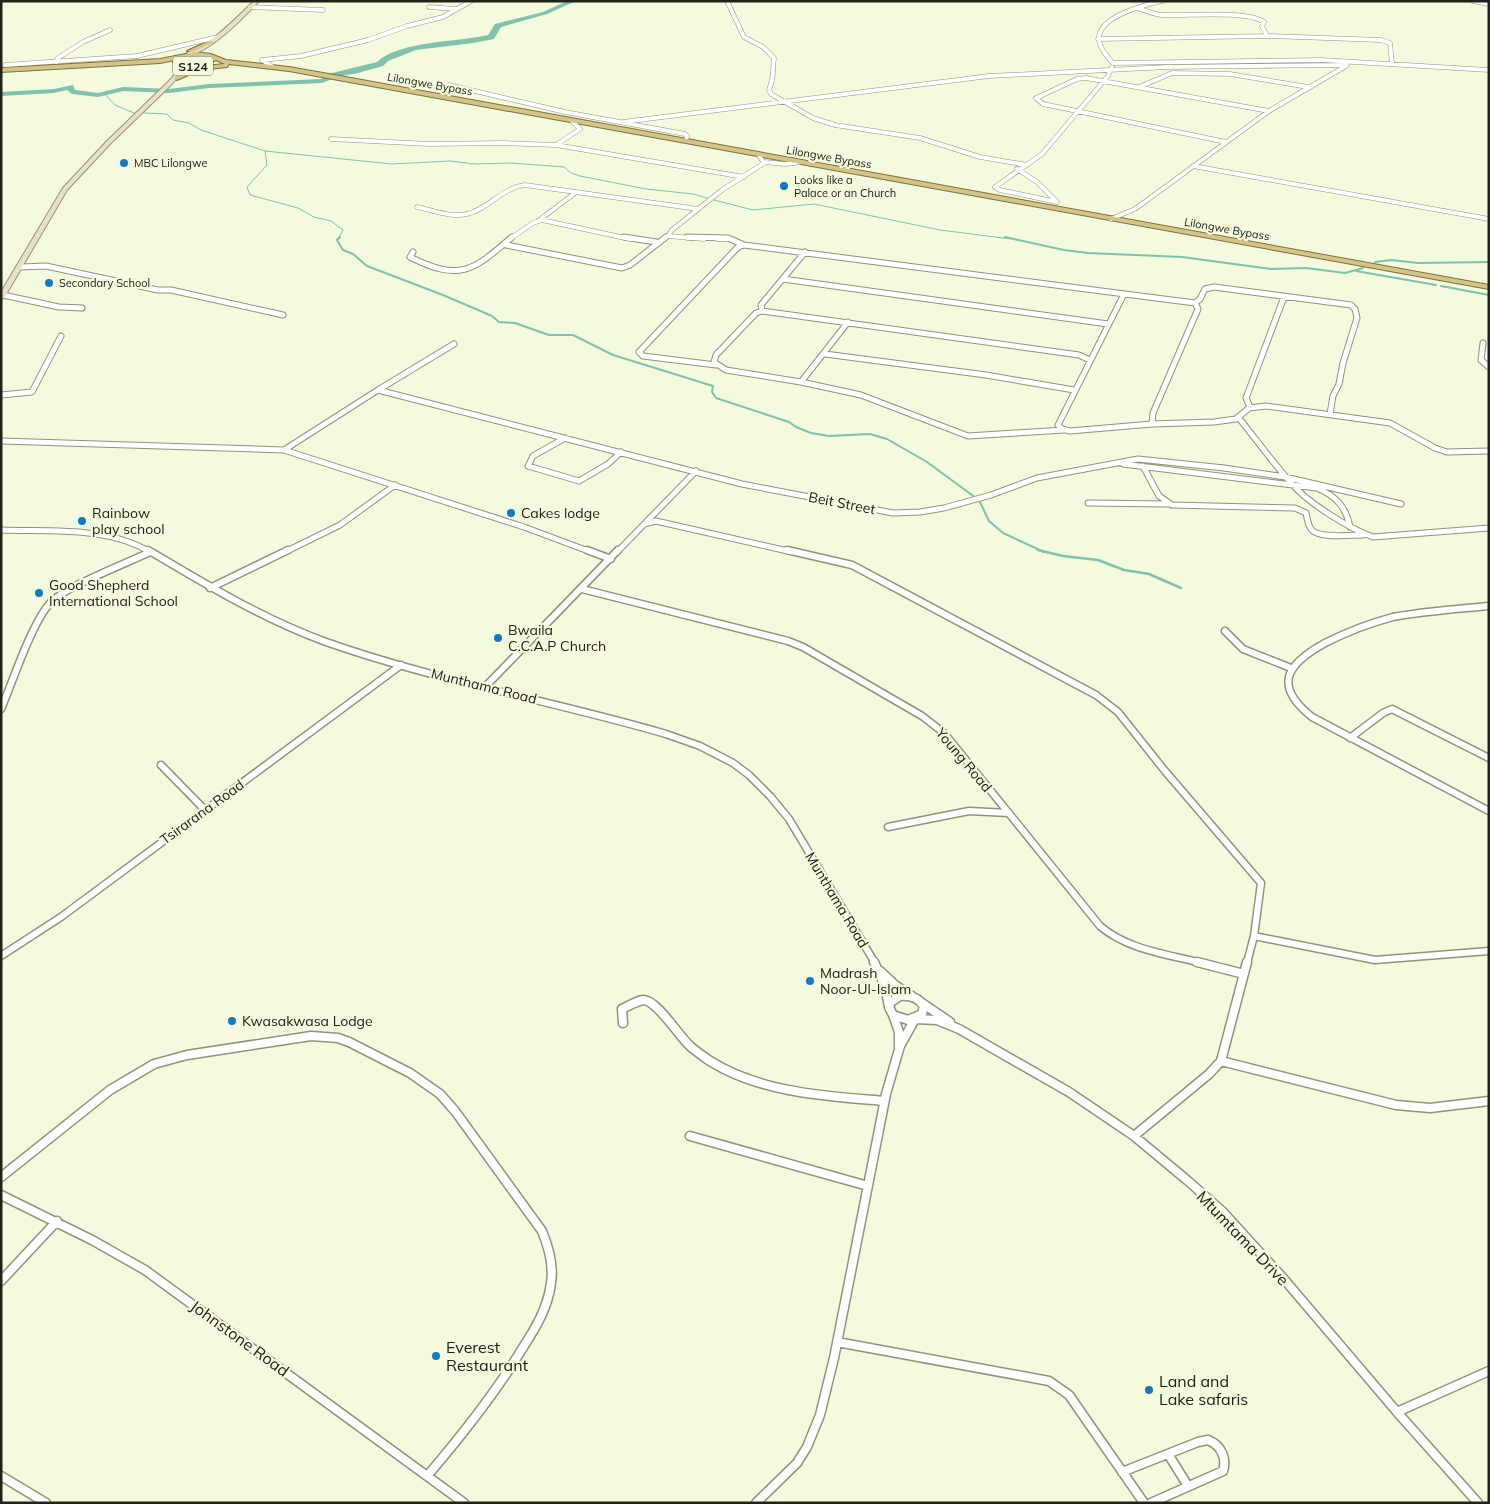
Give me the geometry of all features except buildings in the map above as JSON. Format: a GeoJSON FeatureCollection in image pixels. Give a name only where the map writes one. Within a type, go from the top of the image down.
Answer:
{"type":"FeatureCollection","features":[{"type":"Feature","properties":{"kind":"main road","name":"S124"},"geometry":{"type":"LineString","coordinates":[[197,66],[180,64],[175,60],[180,56],[202,49],[257,1]]}},
{"type":"Feature","properties":{"kind":"main road","name":"S124"},"geometry":{"type":"LineString","coordinates":[[212,56],[207,51],[218,37]]}},
{"type":"Feature","properties":{"kind":"main road"},"geometry":{"type":"LineString","coordinates":[[218,37],[213,49],[217,54],[227,60],[251,65]]}},
{"type":"Feature","properties":{"kind":"main road"},"geometry":{"type":"LineString","coordinates":[[138,62],[170,57],[211,42]]}},
{"type":"Feature","properties":{"kind":"main road","name":"S124"},"geometry":{"type":"LineString","coordinates":[[188,54],[212,56]]}},
{"type":"Feature","properties":{"kind":"main road"},"geometry":{"type":"LineString","coordinates":[[3,67],[160,61],[180,56]]}},
{"type":"Feature","properties":{"kind":"main road","name":"S124"},"geometry":{"type":"LineString","coordinates":[[173,79],[186,70],[212,61],[212,56]]}},
{"type":"Feature","properties":{"kind":"main road","name":"Lilongwe Bypass"},"geometry":{"type":"LineString","coordinates":[[212,56],[225,62],[273,67],[340,78],[1489,287]]}},
{"type":"Feature","properties":{"kind":"main road"},"geometry":{"type":"LineString","coordinates":[[138,62],[173,67],[175,72],[173,79]]}},
{"type":"Feature","properties":{"kind":"main road"},"geometry":{"type":"LineString","coordinates":[[138,62],[180,64]]}},
{"type":"Feature","properties":{"kind":"main road","name":"S124"},"geometry":{"type":"LineString","coordinates":[[2,296],[65,189],[108,143],[173,79],[181,70],[180,64]]}},
{"type":"Feature","properties":{"kind":"main road","name":"Lilongwe Bypass"},"geometry":{"type":"LineString","coordinates":[[204,64],[251,65]]}},
{"type":"Feature","properties":{"kind":"main road"},"geometry":{"type":"LineString","coordinates":[[173,79],[195,70],[212,66],[273,67]]}},
{"type":"Feature","properties":{"kind":"street"},"geometry":{"type":"LineString","coordinates":[[273,67],[262,60],[300,56],[368,40],[407,26],[443,17],[471,1]]}},
{"type":"Feature","properties":{"kind":"street"},"geometry":{"type":"LineString","coordinates":[[727,1],[744,36],[763,47],[774,58],[773,68],[775,75],[769,90],[771,94],[813,118],[835,125],[920,138],[958,151],[1004,162],[1027,165]]}},
{"type":"Feature","properties":{"kind":"street"},"geometry":{"type":"LineString","coordinates":[[1162,1],[1114,16],[1104,24],[1098,38],[1101,51],[1113,63],[1251,60],[1354,61],[1489,70]]}},
{"type":"Feature","properties":{"kind":"street"},"geometry":{"type":"LineString","coordinates":[[1473,1],[1489,4]]}},
{"type":"Feature","properties":{"kind":"street"},"geometry":{"type":"LineString","coordinates":[[250,7],[323,10]]}},
{"type":"Feature","properties":{"kind":"street"},"geometry":{"type":"LineString","coordinates":[[429,7],[457,9]]}},
{"type":"Feature","properties":{"kind":"street"},"geometry":{"type":"LineString","coordinates":[[1138,8],[1161,15],[1225,15],[1259,19],[1264,22],[1262,26],[1267,36]]}},
{"type":"Feature","properties":{"kind":"street"},"geometry":{"type":"LineString","coordinates":[[54,64],[58,58],[83,42],[110,30]]}},
{"type":"Feature","properties":{"kind":"street"},"geometry":{"type":"LineString","coordinates":[[1098,38],[1267,36],[1385,40],[1390,43],[1392,64]]}},
{"type":"Feature","properties":{"kind":"street"},"geometry":{"type":"LineString","coordinates":[[54,64],[155,54],[206,38],[218,37]]}},
{"type":"Feature","properties":{"kind":"street"},"geometry":{"type":"LineString","coordinates":[[1111,218],[1135,209],[1269,111],[1354,61]]}},
{"type":"Feature","properties":{"kind":"street"},"geometry":{"type":"LineString","coordinates":[[1057,202],[995,187],[1042,154],[1103,81],[1112,69],[1113,63]]}},
{"type":"Feature","properties":{"kind":"street"},"geometry":{"type":"LineString","coordinates":[[623,122],[989,76],[1167,67],[1347,65]]}},
{"type":"Feature","properties":{"kind":"street"},"geometry":{"type":"LineString","coordinates":[[1167,67],[1172,73]]}},
{"type":"Feature","properties":{"kind":"street"},"geometry":{"type":"LineString","coordinates":[[1139,88],[1172,73],[1230,74],[1308,87]]}},
{"type":"Feature","properties":{"kind":"street"},"geometry":{"type":"LineString","coordinates":[[1226,142],[1044,104],[1036,100],[1036,98],[1078,79],[1086,78],[1269,111]]}},
{"type":"Feature","properties":{"kind":"street"},"geometry":{"type":"LineString","coordinates":[[449,85],[565,112],[685,134],[687,136],[686,141]]}},
{"type":"Feature","properties":{"kind":"street"},"geometry":{"type":"LineString","coordinates":[[475,101],[479,96],[487,94]]}},
{"type":"Feature","properties":{"kind":"street"},"geometry":{"type":"LineString","coordinates":[[571,120],[580,128]]}},
{"type":"Feature","properties":{"kind":"street"},"geometry":{"type":"LineString","coordinates":[[556,145],[580,128],[592,124]]}},
{"type":"Feature","properties":{"kind":"street"},"geometry":{"type":"LineString","coordinates":[[331,140],[429,144],[509,143],[556,145],[564,148],[661,162],[744,177]]}},
{"type":"Feature","properties":{"kind":"street"},"geometry":{"type":"LineString","coordinates":[[758,154],[764,162]]}},
{"type":"Feature","properties":{"kind":"street"},"geometry":{"type":"LineString","coordinates":[[506,245],[618,268],[630,265],[725,188],[764,162],[785,164],[802,162]]}},
{"type":"Feature","properties":{"kind":"street"},"geometry":{"type":"LineString","coordinates":[[1004,162],[1037,182],[1057,202],[1062,210]]}},
{"type":"Feature","properties":{"kind":"street"},"geometry":{"type":"LineString","coordinates":[[1193,166],[1489,220]]}},
{"type":"Feature","properties":{"kind":"street"},"geometry":{"type":"LineString","coordinates":[[417,207],[468,214],[510,187],[520,185],[575,194],[698,209]]}},
{"type":"Feature","properties":{"kind":"street"},"geometry":{"type":"LineString","coordinates":[[413,252],[410,257],[412,259],[460,271],[469,270],[575,194]]}},
{"type":"Feature","properties":{"kind":"street"},"geometry":{"type":"LineString","coordinates":[[1482,218],[1489,214]]}},
{"type":"Feature","properties":{"kind":"street"},"geometry":{"type":"LineString","coordinates":[[538,221],[551,221],[646,242],[658,242]]}},
{"type":"Feature","properties":{"kind":"street"},"geometry":{"type":"LineString","coordinates":[[668,236],[710,239],[728,238],[744,245],[1195,303],[1200,299],[1205,290],[1214,287],[1351,306],[1355,309],[1356,318],[1339,384],[1333,396],[1330,414]]}},
{"type":"Feature","properties":{"kind":"street"},"geometry":{"type":"LineString","coordinates":[[744,245],[738,247],[639,352],[643,356],[716,365],[726,370],[801,382],[868,397],[968,436],[1152,424],[1214,422],[1232,420],[1238,417],[1243,410],[1250,407],[1266,406],[1390,422],[1442,452],[1489,451]]}},
{"type":"Feature","properties":{"kind":"street"},"geometry":{"type":"LineString","coordinates":[[762,311],[761,305],[805,252]]}},
{"type":"Feature","properties":{"kind":"street"},"geometry":{"type":"LineString","coordinates":[[20,267],[46,266],[158,290],[171,290],[283,316]]}},
{"type":"Feature","properties":{"kind":"street"},"geometry":{"type":"LineString","coordinates":[[783,280],[1108,324]]}},
{"type":"Feature","properties":{"kind":"street"},"geometry":{"type":"LineString","coordinates":[[1066,430],[1058,425],[1124,294]]}},
{"type":"Feature","properties":{"kind":"street"},"geometry":{"type":"LineString","coordinates":[[2,296],[59,307],[82,308]]}},
{"type":"Feature","properties":{"kind":"street"},"geometry":{"type":"LineString","coordinates":[[1250,407],[1246,398],[1284,297]]}},
{"type":"Feature","properties":{"kind":"street"},"geometry":{"type":"LineString","coordinates":[[1152,424],[1153,413],[1159,398],[1198,309],[1195,303]]}},
{"type":"Feature","properties":{"kind":"street"},"geometry":{"type":"LineString","coordinates":[[716,365],[714,362],[716,355],[756,313],[762,311],[1079,354],[1090,360]]}},
{"type":"Feature","properties":{"kind":"street"},"geometry":{"type":"LineString","coordinates":[[801,382],[825,354],[848,322]]}},
{"type":"Feature","properties":{"kind":"street"},"geometry":{"type":"LineString","coordinates":[[1,395],[32,392],[61,336]]}},
{"type":"Feature","properties":{"kind":"street"},"geometry":{"type":"LineString","coordinates":[[1483,343],[1481,360],[1489,367]]}},
{"type":"Feature","properties":{"kind":"street"},"geometry":{"type":"LineString","coordinates":[[284,450],[454,344]]}},
{"type":"Feature","properties":{"kind":"street"},"geometry":{"type":"LineString","coordinates":[[825,354],[986,375],[1074,390]]}},
{"type":"Feature","properties":{"kind":"street","name":"Beit Street"},"geometry":{"type":"LineString","coordinates":[[378,390],[742,484],[893,514],[906,514],[944,508],[974,500],[1037,478],[1138,459],[1224,468],[1285,477],[1401,504]]}},
{"type":"Feature","properties":{"kind":"street"},"geometry":{"type":"LineString","coordinates":[[1238,417],[1290,484],[1321,508],[1367,536]]}},
{"type":"Feature","properties":{"kind":"street"},"geometry":{"type":"LineString","coordinates":[[565,438],[550,448],[535,454],[529,460],[528,466],[579,481],[608,464],[621,452]]}},
{"type":"Feature","properties":{"kind":"street"},"geometry":{"type":"LineString","coordinates":[[1,441],[284,450],[560,539],[611,558]]}},
{"type":"Feature","properties":{"kind":"street"},"geometry":{"type":"LineString","coordinates":[[1102,465],[1123,464],[1143,466],[1317,488],[1332,494],[1346,510],[1350,527]]}},
{"type":"Feature","properties":{"kind":"street"},"geometry":{"type":"LineString","coordinates":[[1143,466],[1159,496],[1172,504]]}},
{"type":"Feature","properties":{"kind":"street"},"geometry":{"type":"LineString","coordinates":[[484,688],[696,471]]}},
{"type":"Feature","properties":{"kind":"street"},"geometry":{"type":"LineString","coordinates":[[210,588],[340,525],[395,485]]}},
{"type":"Feature","properties":{"kind":"street"},"geometry":{"type":"LineString","coordinates":[[1088,503],[1295,508],[1306,513],[1311,531],[1322,535],[1373,537],[1489,528]]}},
{"type":"Feature","properties":{"kind":"street"},"geometry":{"type":"LineString","coordinates":[[644,524],[656,521],[852,565],[1109,703],[1261,883],[1254,936],[1221,1061],[1209,1074],[1134,1136]]}},
{"type":"Feature","properties":{"kind":"street","name":"Munthama Road"},"geometry":{"type":"LineString","coordinates":[[1,530],[100,535],[127,540],[210,588],[270,618],[352,651],[484,688],[557,705],[672,736],[704,748],[740,768],[773,798],[789,819],[878,968]]}},
{"type":"Feature","properties":{"kind":"street"},"geometry":{"type":"LineString","coordinates":[[1,709],[40,617],[49,605],[59,596],[150,552]]}},
{"type":"Feature","properties":{"kind":"street","name":"Young Road"},"geometry":{"type":"LineString","coordinates":[[582,589],[770,636],[803,647],[937,727],[1095,920],[1115,938],[1138,947],[1244,974]]}},
{"type":"Feature","properties":{"kind":"street"},"geometry":{"type":"LineString","coordinates":[[1488,608],[1408,615],[1379,621],[1348,632],[1314,650],[1291,668],[1288,679],[1296,704],[1312,717],[1489,811]]}},
{"type":"Feature","properties":{"kind":"street"},"geometry":{"type":"LineString","coordinates":[[1225,631],[1243,648],[1291,668]]}},
{"type":"Feature","properties":{"kind":"street","name":"Tsirarana Road"},"geometry":{"type":"LineString","coordinates":[[1,956],[54,922],[401,665]]}},
{"type":"Feature","properties":{"kind":"street"},"geometry":{"type":"LineString","coordinates":[[1350,738],[1383,713],[1392,709],[1489,758]]}},
{"type":"Feature","properties":{"kind":"street"},"geometry":{"type":"LineString","coordinates":[[161,765],[205,810]]}},
{"type":"Feature","properties":{"kind":"street"},"geometry":{"type":"LineString","coordinates":[[888,827],[970,811],[1009,813]]}},
{"type":"Feature","properties":{"kind":"street"},"geometry":{"type":"LineString","coordinates":[[1254,936],[1375,960],[1489,951]]}},
{"type":"Feature","properties":{"kind":"street"},"geometry":{"type":"LineString","coordinates":[[878,968],[895,985],[959,1029]]}},
{"type":"Feature","properties":{"kind":"street"},"geometry":{"type":"LineString","coordinates":[[878,968],[885,986],[889,1007],[899,1032],[899,1050]]}},
{"type":"Feature","properties":{"kind":"street"},"geometry":{"type":"LineString","coordinates":[[889,1007],[891,1002],[900,996],[913,997]]}},
{"type":"Feature","properties":{"kind":"street"},"geometry":{"type":"LineString","coordinates":[[623,1023],[622,1009],[643,1000],[649,1001],[690,1046],[729,1069],[759,1082],[786,1090],[884,1101]]}},
{"type":"Feature","properties":{"kind":"street"},"geometry":{"type":"LineString","coordinates":[[756,1503],[784,1478],[798,1461],[808,1446],[823,1404],[884,1101],[899,1050],[906,1033],[915,1019],[924,1010],[922,1003]]}},
{"type":"Feature","properties":{"kind":"street"},"geometry":{"type":"LineString","coordinates":[[893,1015],[903,1020],[937,1020],[959,1029]]}},
{"type":"Feature","properties":{"kind":"street","name":"Mtumtama Drive"},"geometry":{"type":"LineString","coordinates":[[959,1029],[1069,1092],[1134,1136],[1222,1211],[1283,1278],[1397,1412],[1478,1503]]}},
{"type":"Feature","properties":{"kind":"street"},"geometry":{"type":"LineString","coordinates":[[1,1176],[124,1080],[154,1064],[187,1055],[311,1036],[324,1036],[349,1042],[425,1082],[440,1094],[455,1111],[542,1231],[550,1252],[552,1270],[550,1293],[542,1315],[511,1368],[453,1446],[428,1475]]}},
{"type":"Feature","properties":{"kind":"street"},"geometry":{"type":"LineString","coordinates":[[1221,1061],[1396,1106],[1430,1108],[1489,1101]]}},
{"type":"Feature","properties":{"kind":"street"},"geometry":{"type":"LineString","coordinates":[[690,1136],[868,1186]]}},
{"type":"Feature","properties":{"kind":"street","name":"Johnstone Road"},"geometry":{"type":"LineString","coordinates":[[1,1195],[118,1253],[157,1278],[464,1503]]}},
{"type":"Feature","properties":{"kind":"street"},"geometry":{"type":"LineString","coordinates":[[1,1281],[56,1221]]}},
{"type":"Feature","properties":{"kind":"street"},"geometry":{"type":"LineString","coordinates":[[837,1342],[1049,1382],[1061,1388],[1069,1396],[1144,1503]]}},
{"type":"Feature","properties":{"kind":"street"},"geometry":{"type":"LineString","coordinates":[[1397,1412],[1489,1371]]}},
{"type":"Feature","properties":{"kind":"street"},"geometry":{"type":"LineString","coordinates":[[1122,1472],[1205,1440],[1215,1443],[1225,1458],[1226,1464],[1223,1471],[1151,1503]]}},
{"type":"Feature","properties":{"kind":"street"},"geometry":{"type":"LineString","coordinates":[[1168,1454],[1188,1486]]}},
{"type":"Feature","properties":{"kind":"street"},"geometry":{"type":"LineString","coordinates":[[1,1476],[46,1503]]}},
{"type":"Feature","properties":{"kind":"waterway"},"geometry":{"type":"LineString","coordinates":[[1,94],[54,91],[70,87],[72,92],[98,95],[123,89],[169,91],[209,86],[322,81],[335,75],[358,71],[380,64],[385,59],[415,48],[491,37],[498,26],[545,13],[573,1]]}},
{"type":"Feature","properties":{"kind":"waterway"},"geometry":{"type":"LineString","coordinates":[[105,94],[115,105],[134,113]]}},
{"type":"Feature","properties":{"kind":"waterway"},"geometry":{"type":"LineString","coordinates":[[144,113],[167,114],[173,120],[189,123],[201,130],[265,151]]}},
{"type":"Feature","properties":{"kind":"waterway"},"geometry":{"type":"LineString","coordinates":[[265,151],[392,164],[450,161],[476,164],[511,163],[564,167],[571,173],[580,176],[646,189],[693,194],[710,199]]}},
{"type":"Feature","properties":{"kind":"waterway"},"geometry":{"type":"LineString","coordinates":[[265,151],[267,165],[247,187],[250,195],[298,208],[314,217],[331,221],[343,230],[338,239]]}},
{"type":"Feature","properties":{"kind":"waterway"},"geometry":{"type":"LineString","coordinates":[[714,200],[753,210],[814,204],[940,230],[1011,239]]}},
{"type":"Feature","properties":{"kind":"waterway"},"geometry":{"type":"LineString","coordinates":[[1005,237],[1064,250],[1088,253],[1182,257],[1271,269],[1306,268],[1345,273],[1363,268]]}},
{"type":"Feature","properties":{"kind":"waterway"},"geometry":{"type":"LineString","coordinates":[[338,239],[343,250],[353,254],[367,266],[443,295],[492,316],[499,322],[515,323],[549,335],[573,335],[613,355],[713,386],[712,392],[716,398],[789,422],[811,433],[829,436],[870,434],[887,439],[927,462],[976,498]]}},
{"type":"Feature","properties":{"kind":"waterway"},"geometry":{"type":"LineString","coordinates":[[1375,262],[1391,260],[1418,263],[1489,262]]}},
{"type":"Feature","properties":{"kind":"waterway"},"geometry":{"type":"LineString","coordinates":[[1356,271],[1436,285]]}},
{"type":"Feature","properties":{"kind":"waterway"},"geometry":{"type":"LineString","coordinates":[[1441,286],[1489,295]]}},
{"type":"Feature","properties":{"kind":"waterway"},"geometry":{"type":"LineString","coordinates":[[979,500],[989,521],[1003,533],[1041,551]]}},
{"type":"Feature","properties":{"kind":"waterway"},"geometry":{"type":"LineString","coordinates":[[1041,551],[1063,556],[1098,560],[1124,570],[1149,574],[1181,588]]}},
{"type":"Feature","properties":{"kind":"place","name":"MBC Lilongwe"},"geometry":{"type":"Point","coordinates":[124,163]}},
{"type":"Feature","properties":{"kind":"place","name":"Looks like a Palace or an Church"},"geometry":{"type":"Point","coordinates":[784,186]}},
{"type":"Feature","properties":{"kind":"place","name":"Secondary School"},"geometry":{"type":"Point","coordinates":[49,283]}},
{"type":"Feature","properties":{"kind":"place","name":"Cakes lodge"},"geometry":{"type":"Point","coordinates":[511,513]}},
{"type":"Feature","properties":{"kind":"place","name":"Rainbow play school"},"geometry":{"type":"Point","coordinates":[82,521]}},
{"type":"Feature","properties":{"kind":"place","name":"Good Shepherd International School"},"geometry":{"type":"Point","coordinates":[39,593]}},
{"type":"Feature","properties":{"kind":"place","name":"Bwaila C.C.A.P Church"},"geometry":{"type":"Point","coordinates":[498,638]}},
{"type":"Feature","properties":{"kind":"place","name":"Madrash Noor-Ul-Islam"},"geometry":{"type":"Point","coordinates":[810,981]}},
{"type":"Feature","properties":{"kind":"place","name":"Kwasakwasa Lodge"},"geometry":{"type":"Point","coordinates":[232,1021]}},
{"type":"Feature","properties":{"kind":"place","name":"Everest Restaurant"},"geometry":{"type":"Point","coordinates":[436,1356]}},
{"type":"Feature","properties":{"kind":"place","name":"Land and Lake safaris"},"geometry":{"type":"Point","coordinates":[1149,1390]}}]}
